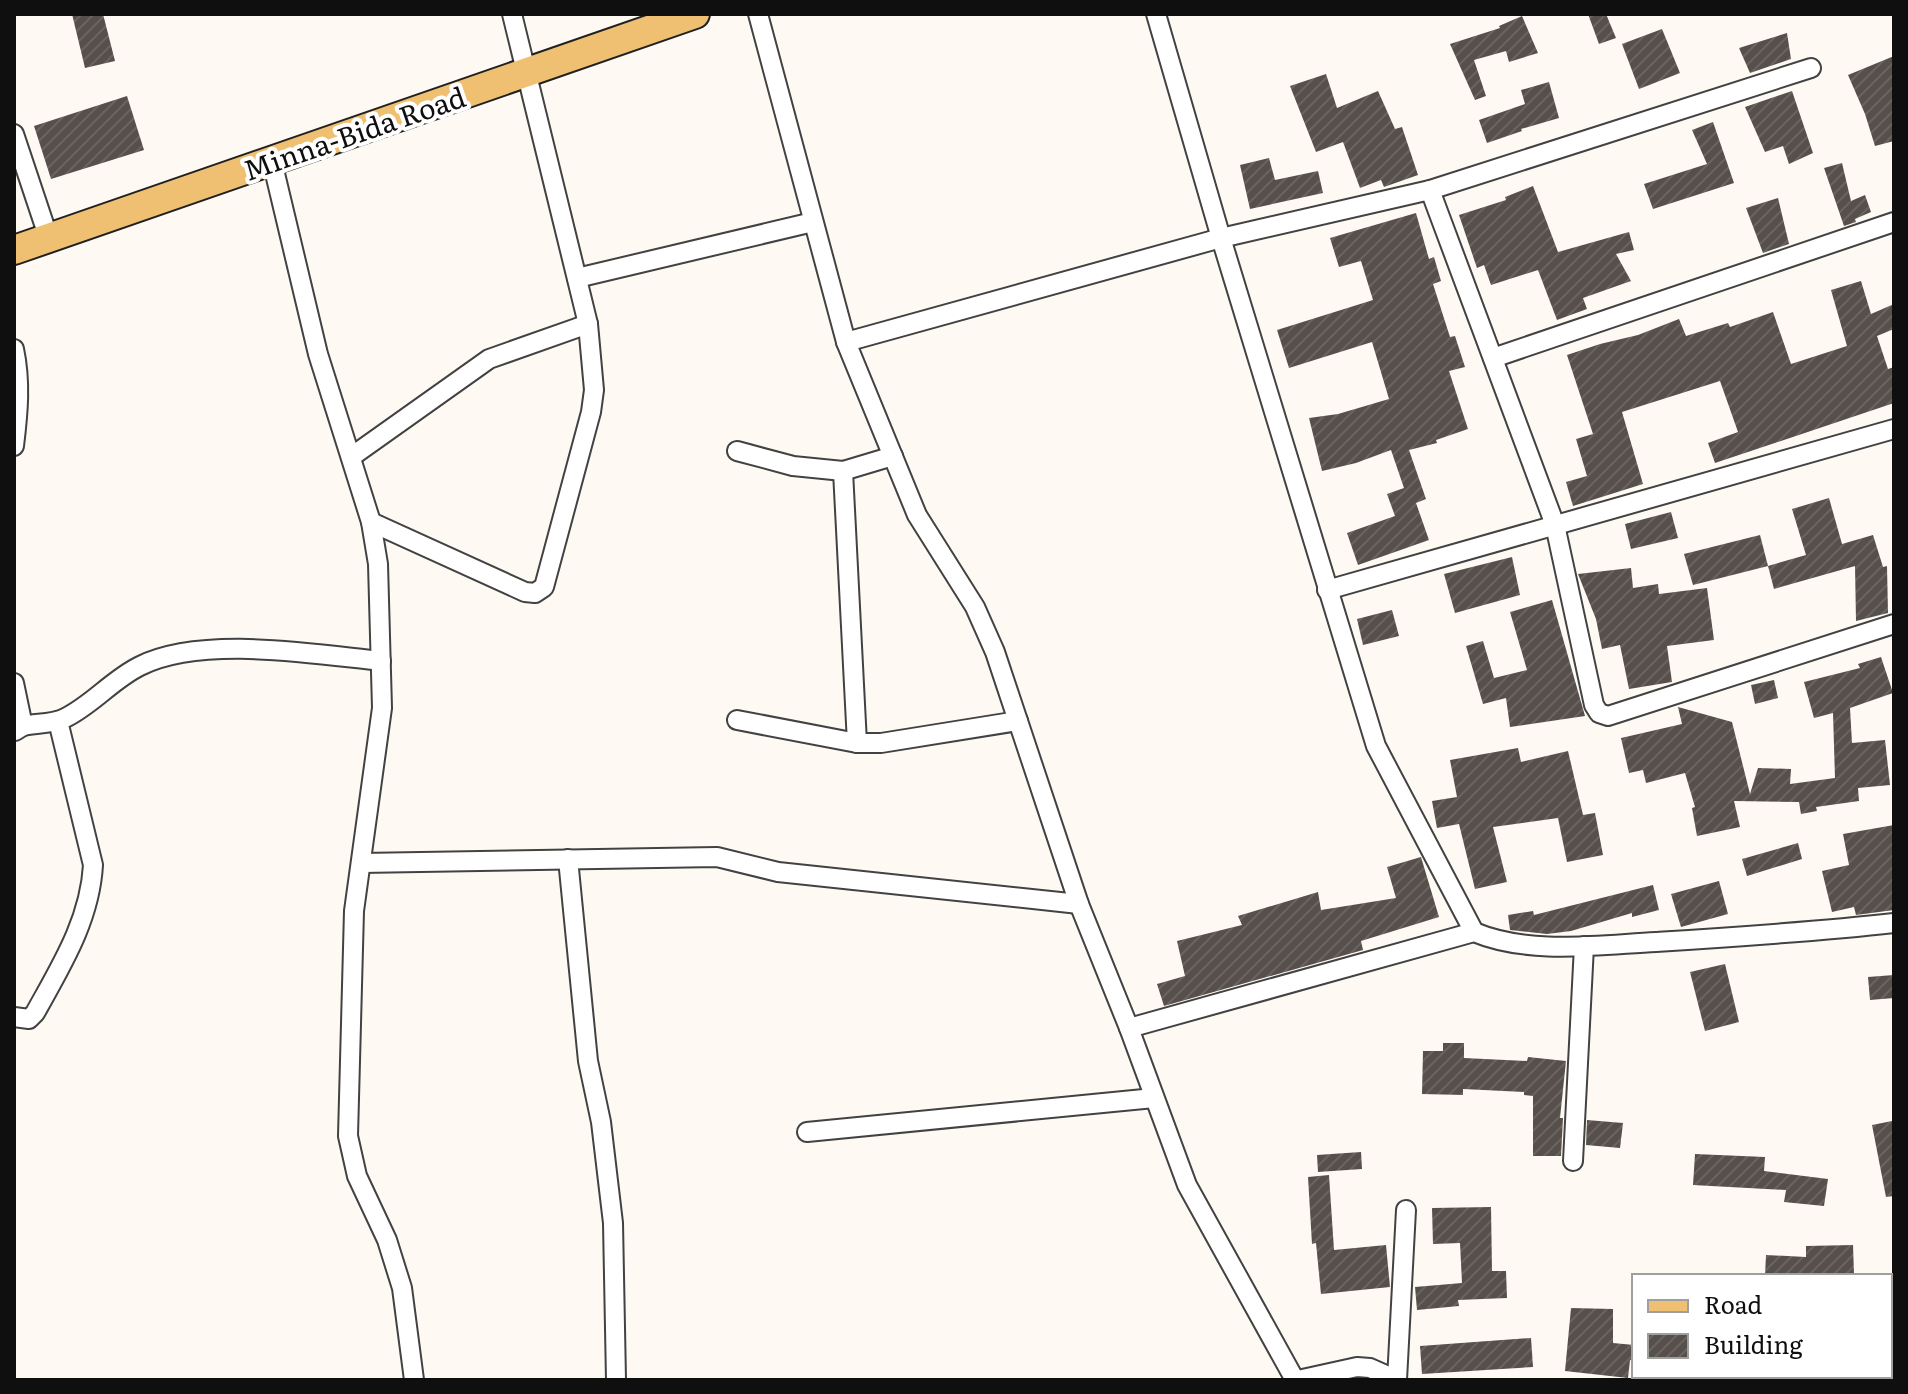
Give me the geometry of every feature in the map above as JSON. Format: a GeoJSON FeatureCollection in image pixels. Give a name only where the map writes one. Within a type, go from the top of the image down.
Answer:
{"type":"FeatureCollection","features":[{"type":"Feature","properties":{"kind":"main road","name":"Minna-Bida Road"},"geometry":{"type":"LineString","coordinates":[[14,250],[689,15]]}},
{"type":"Feature","properties":{"kind":"street"},"geometry":{"type":"LineString","coordinates":[[371,522],[525,592],[535,593],[544,587],[591,412],[594,390],[588,324],[512,14]]}},
{"type":"Feature","properties":{"kind":"street"},"geometry":{"type":"LineString","coordinates":[[758,14],[846,342],[917,515],[975,607],[995,652],[1079,904],[1187,1185],[1296,1380],[1357,1367],[1370,1368],[1397,1380],[1406,1210]]}},
{"type":"Feature","properties":{"kind":"street"},"geometry":{"type":"LineString","coordinates":[[1156,14],[1376,746],[1474,932]]}},
{"type":"Feature","properties":{"kind":"street"},"geometry":{"type":"LineString","coordinates":[[846,342],[1221,238],[1430,190],[1811,68]]}},
{"type":"Feature","properties":{"kind":"street"},"geometry":{"type":"LineString","coordinates":[[14,134],[49,239]]}},
{"type":"Feature","properties":{"kind":"street"},"geometry":{"type":"LineString","coordinates":[[272,161],[318,354],[371,522],[378,564],[382,708],[354,911],[348,1136],[357,1176],[387,1240],[402,1288],[414,1380]]}},
{"type":"Feature","properties":{"kind":"street"},"geometry":{"type":"LineString","coordinates":[[1430,190],[1555,525],[1594,705],[1599,713],[1608,716],[1894,624]]}},
{"type":"Feature","properties":{"kind":"street"},"geometry":{"type":"LineString","coordinates":[[577,278],[813,222]]}},
{"type":"Feature","properties":{"kind":"street"},"geometry":{"type":"LineString","coordinates":[[1493,358],[1894,222]]}},
{"type":"Feature","properties":{"kind":"street"},"geometry":{"type":"LineString","coordinates":[[351,457],[489,359],[588,324]]}},
{"type":"Feature","properties":{"kind":"street"},"geometry":{"type":"LineString","coordinates":[[14,349],[18,368],[14,446]]}},
{"type":"Feature","properties":{"kind":"street"},"geometry":{"type":"LineString","coordinates":[[1327,590],[1894,429]]}},
{"type":"Feature","properties":{"kind":"street"},"geometry":{"type":"LineString","coordinates":[[737,451],[793,466],[843,471],[893,456]]}},
{"type":"Feature","properties":{"kind":"street"},"geometry":{"type":"LineString","coordinates":[[843,471],[857,743]]}},
{"type":"Feature","properties":{"kind":"street"},"geometry":{"type":"LineString","coordinates":[[14,683],[19,729],[68,717],[112,682],[164,656],[265,649],[381,661]]}},
{"type":"Feature","properties":{"kind":"street"},"geometry":{"type":"LineString","coordinates":[[737,720],[857,743],[881,743],[1018,721]]}},
{"type":"Feature","properties":{"kind":"street"},"geometry":{"type":"LineString","coordinates":[[14,1017],[29,1019],[35,1013],[73,945],[92,887],[93,865],[58,721]]}},
{"type":"Feature","properties":{"kind":"street"},"geometry":{"type":"LineString","coordinates":[[361,863],[717,857],[778,872],[1079,904]]}},
{"type":"Feature","properties":{"kind":"street"},"geometry":{"type":"LineString","coordinates":[[568,859],[586,1048],[601,1122],[613,1223],[616,1380]]}},
{"type":"Feature","properties":{"kind":"street"},"geometry":{"type":"LineString","coordinates":[[1129,1028],[1474,932],[1517,944],[1584,946],[1786,935],[1894,923]]}},
{"type":"Feature","properties":{"kind":"street"},"geometry":{"type":"LineString","coordinates":[[1573,1161],[1584,946]]}},
{"type":"Feature","properties":{"kind":"street"},"geometry":{"type":"LineString","coordinates":[[807,1132],[1154,1098]]}},
{"type":"Feature","properties":{"kind":"building"},"geometry":{"type":"Polygon","coordinates":[[[72,14],[103,14],[115,61],[85,68],[72,14]]]}},
{"type":"Feature","properties":{"kind":"building"},"geometry":{"type":"Polygon","coordinates":[[[1588,14],[1606,14],[1616,38],[1599,44],[1588,14]]]}},
{"type":"Feature","properties":{"kind":"building"},"geometry":{"type":"Polygon","coordinates":[[[1522,16],[1538,53],[1509,62],[1506,51],[1474,60],[1486,96],[1475,100],[1450,44],[1500,28],[1522,16]]]}},
{"type":"Feature","properties":{"kind":"building"},"geometry":{"type":"Polygon","coordinates":[[[1662,29],[1680,73],[1639,89],[1622,44],[1662,29]]]}},
{"type":"Feature","properties":{"kind":"building"},"geometry":{"type":"Polygon","coordinates":[[[1787,33],[1791,59],[1750,73],[1739,48],[1787,33]]]}},
{"type":"Feature","properties":{"kind":"building"},"geometry":{"type":"Polygon","coordinates":[[[1894,56],[1894,141],[1875,146],[1848,75],[1894,56]]]}},
{"type":"Feature","properties":{"kind":"building"},"geometry":{"type":"Polygon","coordinates":[[[1326,74],[1337,108],[1378,91],[1395,129],[1402,127],[1418,175],[1384,187],[1381,180],[1360,188],[1343,142],[1316,152],[1290,86],[1326,74]]]}},
{"type":"Feature","properties":{"kind":"building"},"geometry":{"type":"Polygon","coordinates":[[[1549,82],[1559,118],[1487,143],[1479,120],[1525,104],[1521,90],[1549,82]]]}},
{"type":"Feature","properties":{"kind":"building"},"geometry":{"type":"Polygon","coordinates":[[[1792,91],[1813,153],[1789,164],[1783,146],[1765,152],[1745,107],[1792,91]]]}},
{"type":"Feature","properties":{"kind":"building"},"geometry":{"type":"Polygon","coordinates":[[[127,96],[144,150],[51,179],[34,126],[127,96]]]}},
{"type":"Feature","properties":{"kind":"building"},"geometry":{"type":"Polygon","coordinates":[[[1713,122],[1734,183],[1653,209],[1644,184],[1707,164],[1692,130],[1713,122]]]}},
{"type":"Feature","properties":{"kind":"building"},"geometry":{"type":"Polygon","coordinates":[[[1269,158],[1275,180],[1318,171],[1323,193],[1250,209],[1240,165],[1269,158]]]}},
{"type":"Feature","properties":{"kind":"building"},"geometry":{"type":"Polygon","coordinates":[[[1842,163],[1851,201],[1865,195],[1871,212],[1844,226],[1824,168],[1842,163]]]}},
{"type":"Feature","properties":{"kind":"building"},"geometry":{"type":"Polygon","coordinates":[[[1533,186],[1558,252],[1629,232],[1634,250],[1616,254],[1631,281],[1583,298],[1587,309],[1557,320],[1538,270],[1491,285],[1484,265],[1477,268],[1459,215],[1506,200],[1505,197],[1533,186]]]}},
{"type":"Feature","properties":{"kind":"building"},"geometry":{"type":"Polygon","coordinates":[[[1778,198],[1789,244],[1763,253],[1746,208],[1778,198]]]}},
{"type":"Feature","properties":{"kind":"building"},"geometry":{"type":"Polygon","coordinates":[[[1416,213],[1429,259],[1434,257],[1441,281],[1433,284],[1450,337],[1455,336],[1465,367],[1449,371],[1468,429],[1436,440],[1437,443],[1409,450],[1426,499],[1416,503],[1429,540],[1358,565],[1347,533],[1395,516],[1387,494],[1404,488],[1391,450],[1322,471],[1309,418],[1338,414],[1389,399],[1372,342],[1289,368],[1277,330],[1373,300],[1361,261],[1339,267],[1330,238],[1416,213]]]}},
{"type":"Feature","properties":{"kind":"building"},"geometry":{"type":"Polygon","coordinates":[[[1861,281],[1871,314],[1894,304],[1894,329],[1877,336],[1888,369],[1894,367],[1894,403],[1715,463],[1708,443],[1738,432],[1720,381],[1622,412],[1643,484],[1573,506],[1566,482],[1587,476],[1576,439],[1593,434],[1567,355],[1638,335],[1679,319],[1686,336],[1728,323],[1730,327],[1773,312],[1791,364],[1847,346],[1831,290],[1861,281]]]}},
{"type":"Feature","properties":{"kind":"building"},"geometry":{"type":"Polygon","coordinates":[[[1829,498],[1842,544],[1873,535],[1883,567],[1887,566],[1888,613],[1856,621],[1855,566],[1774,589],[1768,566],[1806,555],[1792,509],[1829,498]]]}},
{"type":"Feature","properties":{"kind":"building"},"geometry":{"type":"Polygon","coordinates":[[[1671,512],[1678,538],[1631,549],[1625,524],[1671,512]]]}},
{"type":"Feature","properties":{"kind":"building"},"geometry":{"type":"Polygon","coordinates":[[[1760,535],[1768,566],[1693,585],[1684,554],[1760,535]]]}},
{"type":"Feature","properties":{"kind":"building"},"geometry":{"type":"Polygon","coordinates":[[[1512,557],[1520,595],[1455,613],[1444,574],[1512,557]]]}},
{"type":"Feature","properties":{"kind":"building"},"geometry":{"type":"Polygon","coordinates":[[[1631,568],[1633,588],[1658,584],[1659,594],[1707,588],[1714,640],[1667,646],[1672,682],[1629,689],[1620,645],[1602,649],[1596,619],[1578,574],[1631,568]]]}},
{"type":"Feature","properties":{"kind":"building"},"geometry":{"type":"Polygon","coordinates":[[[1552,600],[1585,716],[1510,727],[1506,698],[1483,704],[1466,646],[1483,641],[1494,678],[1527,670],[1510,612],[1552,600]]]}},
{"type":"Feature","properties":{"kind":"building"},"geometry":{"type":"Polygon","coordinates":[[[1392,610],[1399,636],[1363,645],[1357,619],[1392,610]]]}},
{"type":"Feature","properties":{"kind":"building"},"geometry":{"type":"Polygon","coordinates":[[[1881,657],[1893,693],[1850,708],[1852,743],[1885,740],[1890,785],[1858,788],[1859,801],[1816,807],[1817,811],[1801,814],[1799,802],[1734,801],[1740,827],[1697,836],[1692,808],[1695,807],[1685,773],[1646,783],[1643,770],[1629,773],[1621,738],[1682,724],[1678,707],[1732,722],[1750,794],[1758,768],[1791,769],[1790,784],[1835,778],[1833,713],[1814,718],[1804,682],[1860,668],[1858,664],[1881,657]]]}},
{"type":"Feature","properties":{"kind":"building"},"geometry":{"type":"Polygon","coordinates":[[[1774,680],[1778,698],[1755,704],[1751,685],[1774,680]]]}},
{"type":"Feature","properties":{"kind":"building"},"geometry":{"type":"Polygon","coordinates":[[[1518,748],[1521,762],[1568,751],[1583,815],[1595,813],[1603,855],[1567,862],[1558,818],[1493,827],[1507,882],[1475,889],[1459,824],[1437,828],[1432,801],[1457,797],[1450,760],[1518,748]]]}},
{"type":"Feature","properties":{"kind":"building"},"geometry":{"type":"Polygon","coordinates":[[[1894,825],[1894,910],[1856,915],[1854,907],[1832,912],[1822,871],[1849,865],[1843,834],[1894,825]]]}},
{"type":"Feature","properties":{"kind":"building"},"geometry":{"type":"Polygon","coordinates":[[[1798,843],[1802,859],[1747,876],[1742,859],[1798,843]]]}},
{"type":"Feature","properties":{"kind":"building"},"geometry":{"type":"Polygon","coordinates":[[[1421,857],[1439,917],[1361,941],[1363,950],[1164,1006],[1157,984],[1185,976],[1177,941],[1242,925],[1238,916],[1318,892],[1321,910],[1396,898],[1387,867],[1421,857]]]}},
{"type":"Feature","properties":{"kind":"building"},"geometry":{"type":"Polygon","coordinates":[[[1719,881],[1728,914],[1681,927],[1671,894],[1719,881]]]}},
{"type":"Feature","properties":{"kind":"building"},"geometry":{"type":"Polygon","coordinates":[[[1653,885],[1659,910],[1632,917],[1632,913],[1571,931],[1547,934],[1510,930],[1508,915],[1533,911],[1534,915],[1653,885]]]}},
{"type":"Feature","properties":{"kind":"building"},"geometry":{"type":"Polygon","coordinates":[[[1725,964],[1739,1022],[1705,1031],[1690,972],[1725,964]]]}},
{"type":"Feature","properties":{"kind":"building"},"geometry":{"type":"Polygon","coordinates":[[[1894,975],[1894,998],[1870,1000],[1868,977],[1894,975]]]}},
{"type":"Feature","properties":{"kind":"building"},"geometry":{"type":"Polygon","coordinates":[[[1443,1043],[1464,1043],[1464,1058],[1527,1061],[1528,1057],[1566,1061],[1560,1118],[1563,1118],[1561,1156],[1533,1156],[1533,1096],[1524,1095],[1524,1092],[1463,1089],[1463,1095],[1422,1094],[1423,1051],[1443,1051],[1443,1043]]]}},
{"type":"Feature","properties":{"kind":"building"},"geometry":{"type":"Polygon","coordinates":[[[1587,1120],[1623,1123],[1620,1148],[1586,1145],[1587,1120]]]}},
{"type":"Feature","properties":{"kind":"building"},"geometry":{"type":"Polygon","coordinates":[[[1892,1121],[1894,1196],[1886,1197],[1872,1125],[1892,1121]]]}},
{"type":"Feature","properties":{"kind":"building"},"geometry":{"type":"Polygon","coordinates":[[[1361,1152],[1362,1169],[1318,1172],[1317,1155],[1361,1152]]]}},
{"type":"Feature","properties":{"kind":"building"},"geometry":{"type":"Polygon","coordinates":[[[1695,1154],[1765,1157],[1764,1171],[1828,1179],[1824,1206],[1784,1202],[1786,1190],[1693,1185],[1695,1154]]]}},
{"type":"Feature","properties":{"kind":"building"},"geometry":{"type":"Polygon","coordinates":[[[1329,1175],[1334,1250],[1386,1245],[1390,1287],[1321,1294],[1316,1243],[1312,1244],[1308,1177],[1329,1175]]]}},
{"type":"Feature","properties":{"kind":"building"},"geometry":{"type":"Polygon","coordinates":[[[1491,1207],[1492,1271],[1506,1271],[1507,1298],[1458,1300],[1459,1306],[1417,1310],[1415,1287],[1462,1283],[1460,1243],[1433,1244],[1432,1208],[1491,1207]]]}},
{"type":"Feature","properties":{"kind":"building"},"geometry":{"type":"Polygon","coordinates":[[[1853,1245],[1854,1274],[1765,1274],[1766,1255],[1806,1257],[1806,1246],[1853,1245]]]}},
{"type":"Feature","properties":{"kind":"building"},"geometry":{"type":"Polygon","coordinates":[[[1571,1308],[1613,1309],[1613,1343],[1632,1345],[1628,1378],[1565,1371],[1571,1308]]]}},
{"type":"Feature","properties":{"kind":"building"},"geometry":{"type":"Polygon","coordinates":[[[1531,1338],[1533,1367],[1422,1374],[1420,1346],[1531,1338]]]}}]}
